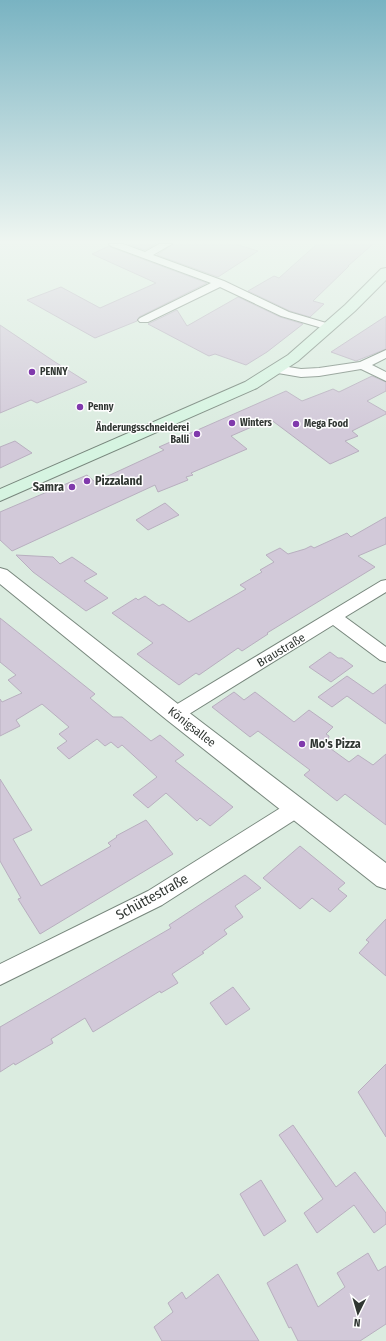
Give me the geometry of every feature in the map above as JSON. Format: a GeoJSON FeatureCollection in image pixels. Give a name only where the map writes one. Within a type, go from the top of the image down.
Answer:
{"type":"FeatureCollection","features":[{"type":"Feature","properties":{"kind":"main road"},"geometry":{"type":"LineString","coordinates":[[0,496],[251,385],[294,358],[350,307]]}},
{"type":"Feature","properties":{"kind":"street"},"geometry":{"type":"LineString","coordinates":[[144,320],[172,307]]}},
{"type":"Feature","properties":{"kind":"street"},"geometry":{"type":"LineString","coordinates":[[269,307],[285,314],[330,326]]}},
{"type":"Feature","properties":{"kind":"street"},"geometry":{"type":"LineString","coordinates":[[276,369],[301,373],[363,365],[386,353]]}},
{"type":"Feature","properties":{"kind":"street"},"geometry":{"type":"LineString","coordinates":[[363,365],[386,377]]}},
{"type":"Feature","properties":{"kind":"street","name":"Königsallee"},"geometry":{"type":"LineString","coordinates":[[0,574],[175,714],[386,878]]}},
{"type":"Feature","properties":{"kind":"street","name":"Braustraße"},"geometry":{"type":"LineString","coordinates":[[175,714],[386,585]]}},
{"type":"Feature","properties":{"kind":"street"},"geometry":{"type":"LineString","coordinates":[[334,617],[386,656]]}},
{"type":"Feature","properties":{"kind":"street","name":"Schüttestraße"},"geometry":{"type":"LineString","coordinates":[[0,974],[155,898],[297,808]]}},
{"type":"Feature","properties":{"kind":"building"},"geometry":{"type":"Polygon","coordinates":[[[39,307],[97,307],[100,308],[103,307],[160,307],[139,317],[137,321],[95,338],[39,307]]]}},
{"type":"Feature","properties":{"kind":"building"},"geometry":{"type":"Polygon","coordinates":[[[221,307],[258,307],[280,317],[303,324],[267,352],[246,365],[215,354],[209,356],[148,324],[177,310],[187,326],[221,307]]]}},
{"type":"Feature","properties":{"kind":"building"},"geometry":{"type":"Polygon","coordinates":[[[281,307],[321,307],[310,317],[281,307]]]}},
{"type":"Feature","properties":{"kind":"building"},"geometry":{"type":"Polygon","coordinates":[[[386,316],[386,349],[356,361],[331,352],[386,316]]]}},
{"type":"Feature","properties":{"kind":"building"},"geometry":{"type":"Polygon","coordinates":[[[0,325],[87,382],[37,403],[31,400],[0,413],[0,325]]]}},
{"type":"Feature","properties":{"kind":"building"},"geometry":{"type":"Polygon","coordinates":[[[372,376],[386,382],[386,391],[367,401],[386,412],[386,414],[352,431],[358,436],[345,441],[359,451],[330,464],[270,419],[231,436],[247,449],[191,473],[193,475],[186,477],[188,480],[158,492],[155,485],[12,551],[0,540],[0,512],[87,475],[95,482],[164,450],[159,447],[286,391],[302,401],[333,389],[339,392],[372,376]]]}},
{"type":"Feature","properties":{"kind":"building"},"geometry":{"type":"Polygon","coordinates":[[[15,441],[32,453],[0,468],[0,447],[15,441]]]}},
{"type":"Feature","properties":{"kind":"building"},"geometry":{"type":"Polygon","coordinates":[[[165,503],[179,515],[148,530],[136,520],[165,503]]]}},
{"type":"Feature","properties":{"kind":"building"},"geometry":{"type":"Polygon","coordinates":[[[386,517],[386,544],[358,556],[375,567],[267,633],[268,634],[242,651],[238,648],[199,675],[196,673],[179,685],[137,654],[153,643],[112,613],[136,598],[138,600],[145,596],[159,606],[163,604],[189,622],[246,589],[240,585],[262,572],[260,570],[274,562],[266,555],[280,548],[288,554],[311,546],[314,548],[347,533],[351,537],[386,517]]]}},
{"type":"Feature","properties":{"kind":"building"},"geometry":{"type":"Polygon","coordinates":[[[16,555],[53,557],[60,564],[72,557],[97,574],[84,581],[108,598],[86,611],[33,572],[16,555]]]}},
{"type":"Feature","properties":{"kind":"building"},"geometry":{"type":"Polygon","coordinates":[[[0,618],[95,694],[90,698],[113,717],[122,717],[151,741],[160,735],[184,755],[175,761],[233,807],[210,826],[200,818],[197,821],[166,793],[148,808],[133,795],[157,777],[122,745],[118,748],[111,742],[105,746],[97,739],[69,759],[57,748],[67,741],[59,734],[69,727],[42,704],[16,720],[20,726],[0,736],[0,699],[2,702],[22,693],[8,680],[16,675],[0,662],[0,618]]]}},
{"type":"Feature","properties":{"kind":"building"},"geometry":{"type":"Polygon","coordinates":[[[330,652],[353,666],[331,682],[309,667],[330,652]]]}},
{"type":"Feature","properties":{"kind":"building"},"geometry":{"type":"Polygon","coordinates":[[[347,676],[373,694],[386,684],[386,724],[347,696],[332,707],[318,697],[347,676]]]}},
{"type":"Feature","properties":{"kind":"building"},"geometry":{"type":"Polygon","coordinates":[[[234,692],[244,700],[255,692],[294,722],[309,710],[333,727],[326,734],[329,736],[327,746],[349,762],[358,755],[373,765],[386,754],[386,825],[345,794],[337,801],[304,775],[310,770],[258,731],[250,737],[212,707],[234,692]]]}},
{"type":"Feature","properties":{"kind":"building"},"geometry":{"type":"Polygon","coordinates":[[[0,779],[32,830],[13,839],[41,886],[111,846],[108,843],[117,837],[116,836],[146,820],[173,854],[40,934],[18,899],[21,898],[0,861],[0,779]]]}},
{"type":"Feature","properties":{"kind":"building"},"geometry":{"type":"Polygon","coordinates":[[[300,846],[345,883],[338,889],[347,896],[330,912],[312,898],[300,909],[263,878],[300,846]]]}},
{"type":"Feature","properties":{"kind":"building"},"geometry":{"type":"Polygon","coordinates":[[[245,875],[261,888],[235,906],[243,917],[224,930],[227,934],[202,952],[204,953],[172,974],[178,983],[161,993],[160,991],[93,1032],[85,1018],[51,1039],[53,1043],[0,1072],[0,1027],[171,928],[169,925],[245,875]]]}},
{"type":"Feature","properties":{"kind":"building"},"geometry":{"type":"Polygon","coordinates":[[[386,919],[386,976],[359,953],[369,942],[366,940],[386,919]]]}},
{"type":"Feature","properties":{"kind":"building"},"geometry":{"type":"Polygon","coordinates":[[[233,987],[250,1009],[226,1025],[210,1003],[233,987]]]}},
{"type":"Feature","properties":{"kind":"building"},"geometry":{"type":"Polygon","coordinates":[[[386,1064],[386,1137],[358,1092],[386,1064]]]}},
{"type":"Feature","properties":{"kind":"building"},"geometry":{"type":"Polygon","coordinates":[[[293,1125],[336,1187],[355,1172],[386,1213],[386,1224],[374,1233],[354,1205],[317,1233],[304,1213],[323,1199],[279,1135],[293,1125]]]}},
{"type":"Feature","properties":{"kind":"building"},"geometry":{"type":"Polygon","coordinates":[[[261,1180],[286,1221],[264,1236],[240,1194],[261,1180]]]}},
{"type":"Feature","properties":{"kind":"building"},"geometry":{"type":"Polygon","coordinates":[[[368,1253],[378,1271],[386,1266],[386,1324],[360,1341],[298,1341],[291,1327],[289,1328],[267,1283],[297,1264],[318,1307],[345,1287],[337,1273],[368,1253]]]}},
{"type":"Feature","properties":{"kind":"building"},"geometry":{"type":"Polygon","coordinates":[[[218,1274],[259,1341],[162,1341],[154,1327],[173,1312],[168,1303],[182,1292],[186,1299],[218,1274]]]}},
{"type":"Feature","properties":{"kind":"place","name":"PENNY"},"geometry":{"type":"Point","coordinates":[32,372]}},
{"type":"Feature","properties":{"kind":"place","name":"Penny"},"geometry":{"type":"Point","coordinates":[80,407]}},
{"type":"Feature","properties":{"kind":"place","name":"Winters"},"geometry":{"type":"Point","coordinates":[232,423]}},
{"type":"Feature","properties":{"kind":"place","name":"Mega Food"},"geometry":{"type":"Point","coordinates":[296,424]}},
{"type":"Feature","properties":{"kind":"place","name":"Änderungsschneiderei Balli"},"geometry":{"type":"Point","coordinates":[197,434]}},
{"type":"Feature","properties":{"kind":"place","name":"Pizzaland"},"geometry":{"type":"Point","coordinates":[87,481]}},
{"type":"Feature","properties":{"kind":"place","name":"Samra"},"geometry":{"type":"Point","coordinates":[72,487]}},
{"type":"Feature","properties":{"kind":"place","name":"Mo's Pizza"},"geometry":{"type":"Point","coordinates":[302,744]}}]}
